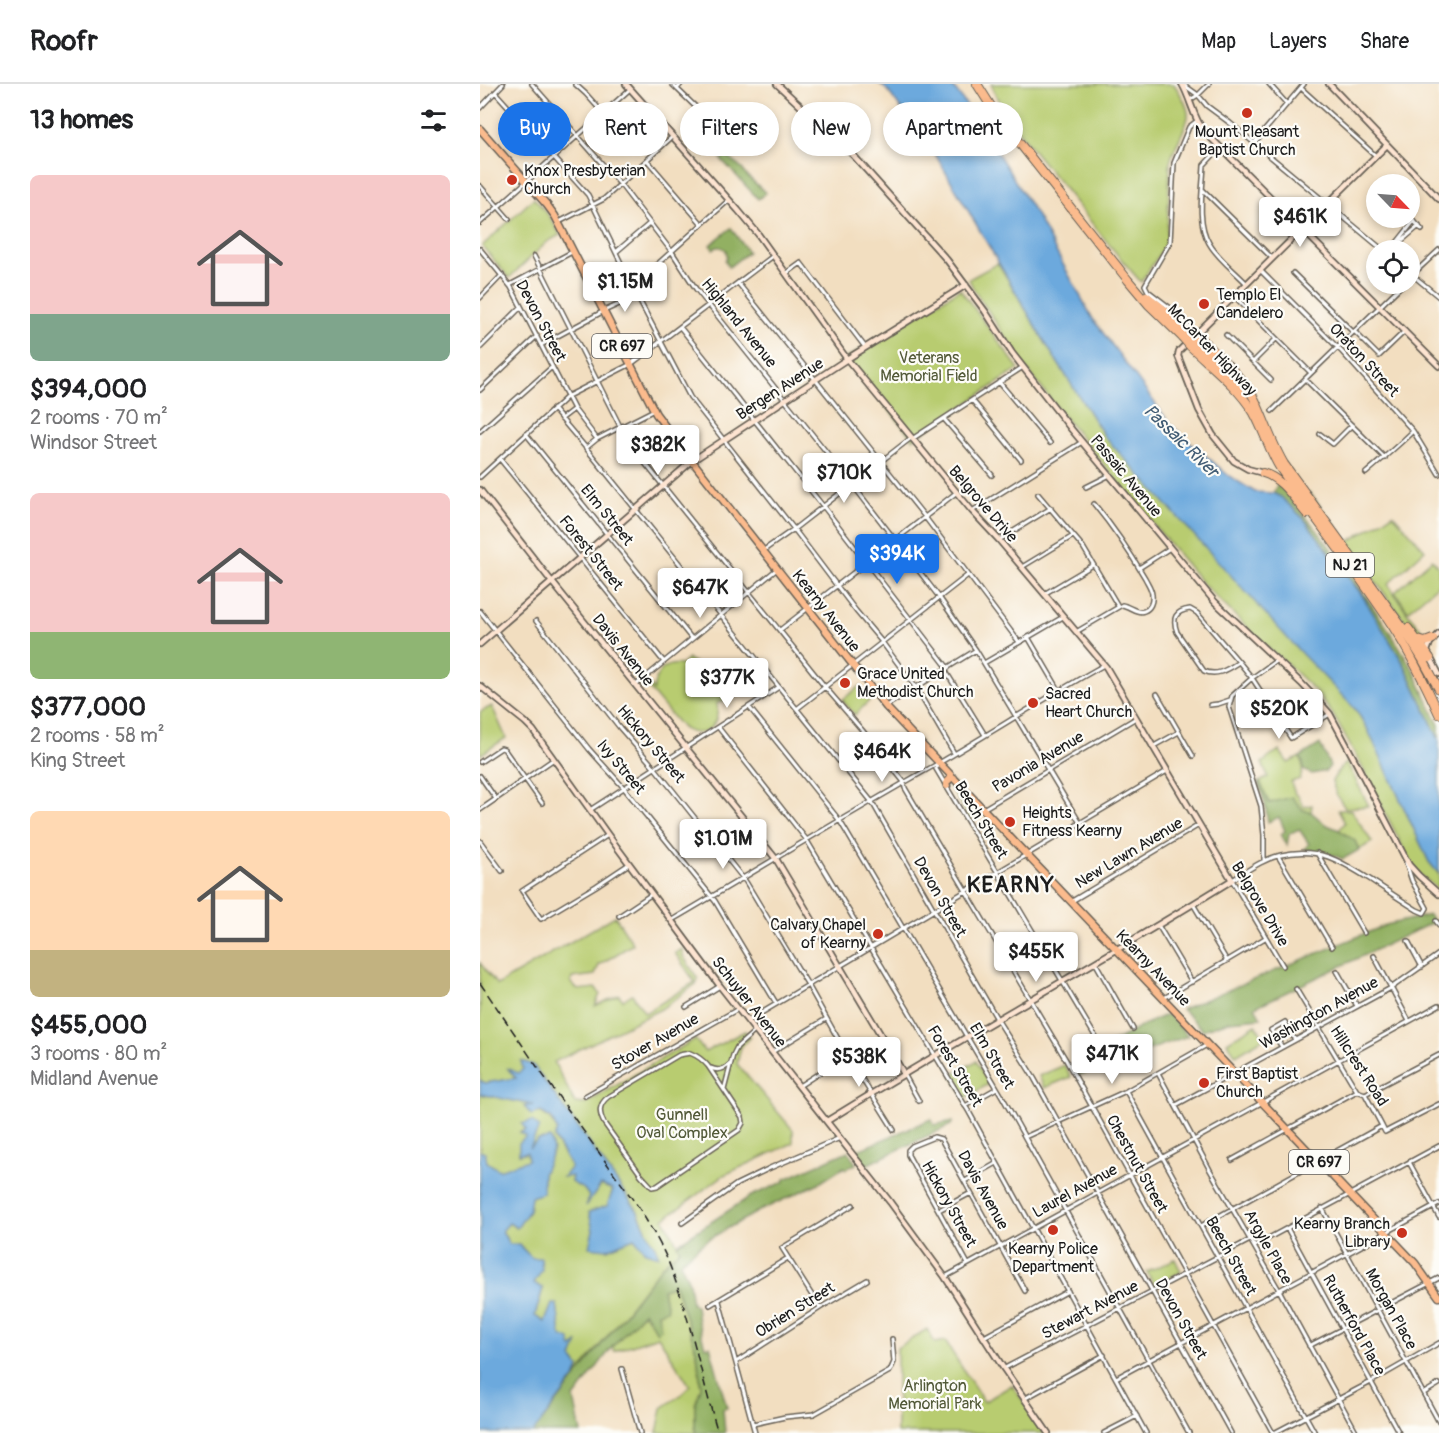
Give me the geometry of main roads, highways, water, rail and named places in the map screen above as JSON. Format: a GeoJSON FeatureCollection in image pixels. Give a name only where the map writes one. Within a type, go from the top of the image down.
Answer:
{"type":"FeatureCollection","features":[{"type":"Feature","properties":{"kind":"highway","name":"McCarter Highway"},"geometry":{"type":"LineString","coordinates":[[982,84],[996,110],[1017,140],[1123,274],[1141,292],[1160,306],[1247,394],[1280,468],[1361,576],[1404,645],[1439,714]]}},
{"type":"Feature","properties":{"kind":"highway","name":"McCarter Highway"},"geometry":{"type":"LineString","coordinates":[[982,84],[994,111],[1128,280],[1149,305],[1191,338],[1258,416]]}},
{"type":"Feature","properties":{"kind":"highway"},"geometry":{"type":"LineString","coordinates":[[1191,338],[1241,380],[1255,399],[1258,416]]}},
{"type":"Feature","properties":{"kind":"highway","name":"NJ 21"},"geometry":{"type":"LineString","coordinates":[[1258,416],[1266,426],[1284,464],[1361,576],[1417,650],[1439,689]]}},
{"type":"Feature","properties":{"kind":"highway"},"geometry":{"type":"LineString","coordinates":[[1263,473],[1272,476],[1282,484],[1415,637],[1430,658]]}},
{"type":"Feature","properties":{"kind":"highway"},"geometry":{"type":"LineString","coordinates":[[1415,637],[1425,642],[1436,637]]}},
{"type":"Feature","properties":{"kind":"main road","name":"Kearny Avenue"},"geometry":{"type":"LineString","coordinates":[[480,129],[547,206],[558,222],[654,410],[670,434],[886,707],[1386,1232],[1421,1270],[1439,1297]]}},
{"type":"Feature","properties":{"kind":"main road"},"geometry":{"type":"LineString","coordinates":[[947,786],[948,780],[954,778]]}},
{"type":"Feature","properties":{"kind":"water"},"geometry":{"type":"Polygon","coordinates":[[[880,84],[951,84],[964,102],[896,102],[880,84]]]}},
{"type":"Feature","properties":{"kind":"water","name":"Passaic River"},"geometry":{"type":"Polygon","coordinates":[[[936,156],[1000,156],[1035,213],[1093,319],[1171,425],[1229,476],[1255,492],[1273,493],[1281,497],[1304,519],[1362,595],[1404,664],[1439,740],[1439,874],[1429,862],[1367,728],[1356,710],[1302,654],[1105,437],[1049,349],[936,156]]]}},
{"type":"Feature","properties":{"kind":"water"},"geometry":{"type":"Polygon","coordinates":[[[521,1061],[533,1065],[637,1210],[659,1256],[646,1252],[634,1238],[607,1249],[589,1247],[593,1230],[589,1212],[607,1206],[613,1190],[601,1185],[586,1206],[589,1196],[584,1189],[571,1182],[572,1176],[563,1177],[571,1167],[554,1138],[557,1130],[551,1118],[541,1112],[531,1115],[524,1106],[533,1105],[480,1094],[480,1080],[485,1083],[516,1078],[507,1068],[518,1073],[523,1069],[521,1061]]]}},
{"type":"Feature","properties":{"kind":"water"},"geometry":{"type":"Polygon","coordinates":[[[532,1121],[539,1127],[530,1148],[538,1140],[550,1138],[553,1150],[543,1174],[543,1193],[531,1197],[529,1211],[517,1228],[509,1223],[502,1231],[509,1244],[519,1245],[532,1258],[541,1258],[542,1270],[534,1283],[543,1288],[535,1316],[545,1322],[552,1304],[557,1304],[561,1336],[570,1340],[572,1348],[578,1342],[572,1358],[579,1367],[576,1376],[533,1433],[480,1433],[480,1151],[485,1153],[487,1162],[499,1170],[528,1160],[527,1152],[519,1154],[519,1143],[526,1136],[520,1133],[526,1130],[522,1124],[532,1121]]]}},
{"type":"Feature","properties":{"kind":"railway"},"geometry":{"type":"LineString","coordinates":[[480,983],[639,1208],[658,1240],[683,1303],[718,1433]]}},
{"type":"Feature","properties":{"kind":"place","name":"Mount Pleasant Baptist Church"},"geometry":{"type":"Point","coordinates":[1247,113]}},
{"type":"Feature","properties":{"kind":"place","name":"Knox Presbyterian Church"},"geometry":{"type":"Point","coordinates":[512,180]}},
{"type":"Feature","properties":{"kind":"place","name":"Templo El Candelero"},"geometry":{"type":"Point","coordinates":[1204,304]}},
{"type":"Feature","properties":{"kind":"place","name":"Grace United Methodist Church"},"geometry":{"type":"Point","coordinates":[845,683]}},
{"type":"Feature","properties":{"kind":"place","name":"Sacred Heart Church"},"geometry":{"type":"Point","coordinates":[1033,703]}},
{"type":"Feature","properties":{"kind":"place","name":"Heights Fitness Kearny"},"geometry":{"type":"Point","coordinates":[1010,822]}},
{"type":"Feature","properties":{"kind":"place","name":"Calvary Chapel of Kearny"},"geometry":{"type":"Point","coordinates":[878,934]}},
{"type":"Feature","properties":{"kind":"place","name":"First Baptist Church"},"geometry":{"type":"Point","coordinates":[1204,1083]}},
{"type":"Feature","properties":{"kind":"place","name":"Kearny Police Department"},"geometry":{"type":"Point","coordinates":[1053,1230]}},
{"type":"Feature","properties":{"kind":"place","name":"Kearny Branch Library"},"geometry":{"type":"Point","coordinates":[1402,1233]}},
{"type":"Feature","properties":{"kind":"district","name":"KEARNY"},"geometry":{"type":"Point","coordinates":[1011,885]}},
{"type":"Feature","properties":{"kind":"park label","name":"Veterans Memorial Field"},"geometry":{"type":"Point","coordinates":[929,367]}},
{"type":"Feature","properties":{"kind":"park label","name":"Gunnell Oval Complex"},"geometry":{"type":"Point","coordinates":[682,1124]}},
{"type":"Feature","properties":{"kind":"park label","name":"Arlington Memorial Park"},"geometry":{"type":"Point","coordinates":[935,1395]}}]}
